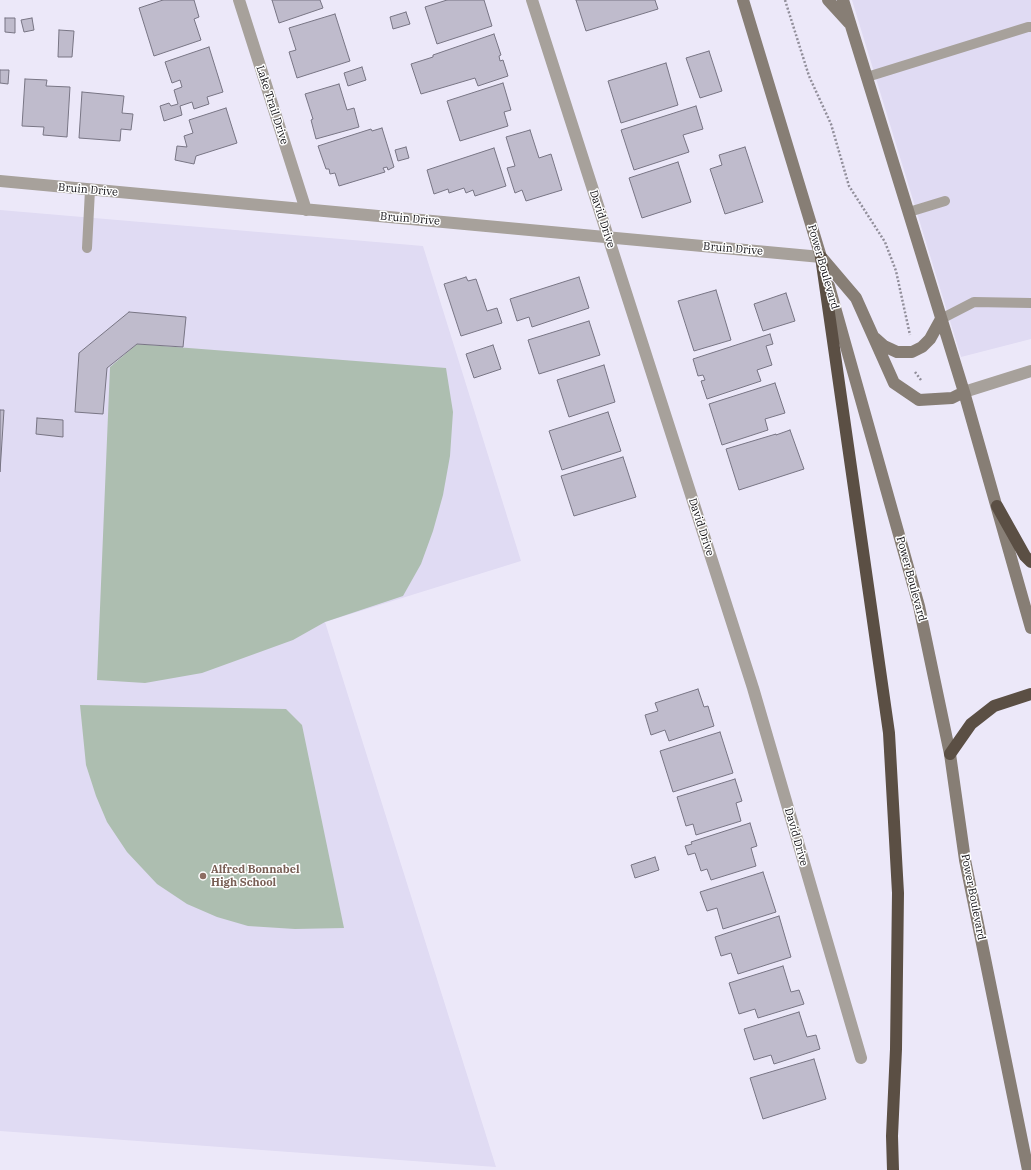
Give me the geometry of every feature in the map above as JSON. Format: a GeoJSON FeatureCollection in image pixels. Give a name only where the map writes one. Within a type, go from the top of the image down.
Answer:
{"type":"FeatureCollection","features":[{"type":"Feature","properties":{"kind":"highway"},"geometry":{"type":"LineString","coordinates":[[821,257],[889,733],[898,893],[896,1050],[892,1136],[893,1170]]}},
{"type":"Feature","properties":{"kind":"highway"},"geometry":{"type":"LineString","coordinates":[[997,506],[1025,556],[1031,562]]}},
{"type":"Feature","properties":{"kind":"highway"},"geometry":{"type":"LineString","coordinates":[[950,754],[971,724],[994,706],[1031,694]]}},
{"type":"Feature","properties":{"kind":"main road"},"geometry":{"type":"LineString","coordinates":[[828,0],[851,25]]}},
{"type":"Feature","properties":{"kind":"main road"},"geometry":{"type":"LineString","coordinates":[[844,0],[964,392],[1031,628]]}},
{"type":"Feature","properties":{"kind":"main road","name":"Power Boulevard"},"geometry":{"type":"LineString","coordinates":[[746,3],[821,257],[920,606],[950,754],[965,860],[1028,1170]]}},
{"type":"Feature","properties":{"kind":"main road"},"geometry":{"type":"LineString","coordinates":[[821,257],[856,298],[894,383],[920,400],[952,398],[964,392]]}},
{"type":"Feature","properties":{"kind":"main road"},"geometry":{"type":"LineString","coordinates":[[873,336],[884,346],[897,352],[912,352],[922,347],[930,339],[941,319]]}},
{"type":"Feature","properties":{"kind":"street","name":"Lake Trail Drive"},"geometry":{"type":"LineString","coordinates":[[239,0],[306,210]]}},
{"type":"Feature","properties":{"kind":"street","name":"David Drive"},"geometry":{"type":"LineString","coordinates":[[532,0],[753,688],[861,1058]]}},
{"type":"Feature","properties":{"kind":"street","name":"Bruin Drive"},"geometry":{"type":"LineString","coordinates":[[0,181],[821,257]]}},
{"type":"Feature","properties":{"kind":"street"},"geometry":{"type":"LineString","coordinates":[[964,392],[1031,371]]}},
{"type":"Feature","properties":{"kind":"lane"},"geometry":{"type":"LineString","coordinates":[[867,77],[1031,27]]}},
{"type":"Feature","properties":{"kind":"lane"},"geometry":{"type":"LineString","coordinates":[[87,248],[90,190]]}},
{"type":"Feature","properties":{"kind":"lane"},"geometry":{"type":"LineString","coordinates":[[909,212],[945,201]]}},
{"type":"Feature","properties":{"kind":"lane"},"geometry":{"type":"LineString","coordinates":[[941,319],[974,302],[1031,303]]}},
{"type":"Feature","properties":{"kind":"path"},"geometry":{"type":"LineString","coordinates":[[785,0],[809,76],[831,124],[849,186],[885,242],[896,270],[910,335]]}},
{"type":"Feature","properties":{"kind":"shaded area"},"geometry":{"type":"Polygon","coordinates":[[[852,0],[1031,0],[1031,339],[961,357],[852,0]]]}},
{"type":"Feature","properties":{"kind":"shaded area","name":"Alfred Bonnabel High School"},"geometry":{"type":"Polygon","coordinates":[[[0,210],[423,246],[521,561],[325,622],[496,1167],[0,1131],[0,210]]]}},
{"type":"Feature","properties":{"kind":"green space"},"geometry":{"type":"Polygon","coordinates":[[[137,344],[446,368],[453,412],[450,456],[443,495],[433,531],[421,564],[403,596],[325,622],[293,640],[202,673],[145,683],[97,680],[110,367],[137,344]]]}},
{"type":"Feature","properties":{"kind":"green space"},"geometry":{"type":"Polygon","coordinates":[[[80,705],[286,709],[302,725],[344,928],[295,929],[248,926],[217,917],[187,904],[157,884],[127,852],[107,822],[96,796],[86,765],[80,705]]]}},
{"type":"Feature","properties":{"kind":"building"},"geometry":{"type":"Polygon","coordinates":[[[163,0],[194,0],[199,17],[194,19],[201,40],[154,56],[139,8],[163,0]]]}},
{"type":"Feature","properties":{"kind":"building"},"geometry":{"type":"Polygon","coordinates":[[[272,0],[320,0],[323,8],[279,23],[272,0]]]}},
{"type":"Feature","properties":{"kind":"building"},"geometry":{"type":"Polygon","coordinates":[[[447,0],[484,0],[492,26],[437,44],[425,7],[447,0]]]}},
{"type":"Feature","properties":{"kind":"building"},"geometry":{"type":"Polygon","coordinates":[[[576,0],[655,0],[658,9],[586,31],[576,0]]]}},
{"type":"Feature","properties":{"kind":"building"},"geometry":{"type":"Polygon","coordinates":[[[406,12],[410,24],[393,29],[390,17],[406,12]]]}},
{"type":"Feature","properties":{"kind":"building"},"geometry":{"type":"Polygon","coordinates":[[[335,14],[350,61],[297,78],[289,52],[296,50],[289,28],[335,14]]]}},
{"type":"Feature","properties":{"kind":"building"},"geometry":{"type":"Polygon","coordinates":[[[5,18],[15,18],[15,33],[5,32],[5,18]]]}},
{"type":"Feature","properties":{"kind":"building"},"geometry":{"type":"Polygon","coordinates":[[[32,18],[34,30],[24,32],[21,20],[32,18]]]}},
{"type":"Feature","properties":{"kind":"building"},"geometry":{"type":"Polygon","coordinates":[[[59,30],[74,31],[72,57],[58,57],[59,30]]]}},
{"type":"Feature","properties":{"kind":"building"},"geometry":{"type":"Polygon","coordinates":[[[494,34],[501,55],[499,56],[500,61],[503,60],[508,76],[478,86],[475,78],[421,94],[411,64],[494,34]]]}},
{"type":"Feature","properties":{"kind":"building"},"geometry":{"type":"Polygon","coordinates":[[[209,47],[223,92],[207,97],[209,104],[194,109],[192,102],[180,106],[182,115],[164,121],[160,106],[169,103],[171,106],[178,104],[174,90],[182,87],[180,80],[172,83],[165,62],[209,47]]]}},
{"type":"Feature","properties":{"kind":"building"},"geometry":{"type":"Polygon","coordinates":[[[709,51],[722,91],[700,98],[686,58],[709,51]]]}},
{"type":"Feature","properties":{"kind":"building"},"geometry":{"type":"Polygon","coordinates":[[[666,63],[678,105],[621,123],[608,81],[666,63]]]}},
{"type":"Feature","properties":{"kind":"building"},"geometry":{"type":"Polygon","coordinates":[[[362,67],[366,80],[348,86],[344,73],[362,67]]]}},
{"type":"Feature","properties":{"kind":"building"},"geometry":{"type":"Polygon","coordinates":[[[0,70],[9,70],[8,84],[0,83],[0,70]]]}},
{"type":"Feature","properties":{"kind":"building"},"geometry":{"type":"Polygon","coordinates":[[[25,79],[47,80],[46,86],[70,87],[67,137],[43,135],[44,127],[22,126],[25,79]]]}},
{"type":"Feature","properties":{"kind":"building"},"geometry":{"type":"Polygon","coordinates":[[[503,83],[511,110],[504,112],[508,126],[460,141],[447,101],[503,83]]]}},
{"type":"Feature","properties":{"kind":"building"},"geometry":{"type":"Polygon","coordinates":[[[339,84],[347,110],[354,108],[359,127],[316,139],[311,120],[313,119],[305,94],[339,84]]]}},
{"type":"Feature","properties":{"kind":"building"},"geometry":{"type":"Polygon","coordinates":[[[82,92],[124,96],[122,113],[133,114],[131,130],[121,129],[120,141],[79,138],[82,92]]]}},
{"type":"Feature","properties":{"kind":"building"},"geometry":{"type":"Polygon","coordinates":[[[696,106],[703,129],[683,135],[689,152],[634,170],[621,130],[696,106]]]}},
{"type":"Feature","properties":{"kind":"building"},"geometry":{"type":"Polygon","coordinates":[[[226,108],[237,143],[196,156],[194,164],[175,160],[177,146],[187,147],[184,136],[193,133],[189,120],[226,108]]]}},
{"type":"Feature","properties":{"kind":"building"},"geometry":{"type":"Polygon","coordinates":[[[382,128],[394,167],[388,170],[387,167],[383,168],[385,172],[339,186],[335,173],[330,174],[329,169],[326,169],[318,146],[371,129],[372,131],[382,128]]]}},
{"type":"Feature","properties":{"kind":"building"},"geometry":{"type":"Polygon","coordinates":[[[530,130],[539,158],[551,154],[562,190],[526,201],[522,190],[515,193],[507,168],[515,166],[506,137],[530,130]]]}},
{"type":"Feature","properties":{"kind":"building"},"geometry":{"type":"Polygon","coordinates":[[[406,147],[409,158],[398,161],[395,150],[406,147]]]}},
{"type":"Feature","properties":{"kind":"building"},"geometry":{"type":"Polygon","coordinates":[[[745,147],[763,202],[725,214],[710,169],[722,165],[719,155],[745,147]]]}},
{"type":"Feature","properties":{"kind":"building"},"geometry":{"type":"Polygon","coordinates":[[[494,148],[506,186],[475,196],[473,190],[466,193],[464,188],[449,193],[448,189],[434,194],[427,170],[494,148]]]}},
{"type":"Feature","properties":{"kind":"building"},"geometry":{"type":"Polygon","coordinates":[[[678,162],[691,202],[642,218],[629,178],[678,162]]]}},
{"type":"Feature","properties":{"kind":"building"},"geometry":{"type":"Polygon","coordinates":[[[466,277],[468,281],[476,279],[487,311],[497,308],[502,323],[461,336],[444,284],[466,277]]]}},
{"type":"Feature","properties":{"kind":"building"},"geometry":{"type":"Polygon","coordinates":[[[579,277],[589,308],[532,327],[529,317],[517,321],[510,299],[579,277]]]}},
{"type":"Feature","properties":{"kind":"building"},"geometry":{"type":"Polygon","coordinates":[[[716,290],[731,340],[694,351],[678,301],[716,290]]]}},
{"type":"Feature","properties":{"kind":"building"},"geometry":{"type":"Polygon","coordinates":[[[786,293],[795,321],[763,331],[754,304],[786,293]]]}},
{"type":"Feature","properties":{"kind":"building"},"geometry":{"type":"Polygon","coordinates":[[[129,312],[186,317],[183,347],[137,344],[107,368],[103,414],[75,412],[79,353],[129,312]]]}},
{"type":"Feature","properties":{"kind":"building"},"geometry":{"type":"Polygon","coordinates":[[[589,321],[600,355],[539,374],[528,340],[589,321]]]}},
{"type":"Feature","properties":{"kind":"building"},"geometry":{"type":"Polygon","coordinates":[[[770,334],[773,344],[766,346],[772,365],[757,370],[761,381],[707,399],[701,381],[705,380],[703,375],[698,376],[693,359],[770,334]]]}},
{"type":"Feature","properties":{"kind":"building"},"geometry":{"type":"Polygon","coordinates":[[[493,345],[501,369],[474,378],[466,354],[493,345]]]}},
{"type":"Feature","properties":{"kind":"building"},"geometry":{"type":"Polygon","coordinates":[[[604,365],[615,402],[569,417],[557,380],[604,365]]]}},
{"type":"Feature","properties":{"kind":"building"},"geometry":{"type":"Polygon","coordinates":[[[775,383],[785,413],[765,419],[768,430],[722,445],[709,404],[775,383]]]}},
{"type":"Feature","properties":{"kind":"building"},"geometry":{"type":"Polygon","coordinates":[[[0,410],[4,410],[0,472],[0,410]]]}},
{"type":"Feature","properties":{"kind":"building"},"geometry":{"type":"Polygon","coordinates":[[[608,412],[621,451],[562,470],[549,431],[608,412]]]}},
{"type":"Feature","properties":{"kind":"building"},"geometry":{"type":"Polygon","coordinates":[[[37,418],[63,420],[63,437],[36,434],[37,418]]]}},
{"type":"Feature","properties":{"kind":"building"},"geometry":{"type":"Polygon","coordinates":[[[790,430],[804,469],[739,490],[726,449],[790,430]]]}},
{"type":"Feature","properties":{"kind":"building"},"geometry":{"type":"Polygon","coordinates":[[[623,457],[636,497],[574,516],[561,476],[623,457]]]}},
{"type":"Feature","properties":{"kind":"building"},"geometry":{"type":"Polygon","coordinates":[[[698,689],[704,707],[708,706],[714,726],[669,741],[665,730],[651,735],[645,715],[658,711],[655,703],[698,689]]]}},
{"type":"Feature","properties":{"kind":"building"},"geometry":{"type":"Polygon","coordinates":[[[720,732],[733,773],[673,792],[660,751],[720,732]]]}},
{"type":"Feature","properties":{"kind":"building"},"geometry":{"type":"Polygon","coordinates":[[[735,779],[742,801],[736,803],[741,821],[696,835],[693,824],[686,826],[677,797],[735,779]]]}},
{"type":"Feature","properties":{"kind":"building"},"geometry":{"type":"Polygon","coordinates":[[[750,823],[757,846],[751,848],[756,866],[711,880],[707,869],[701,871],[695,853],[688,855],[685,846],[692,844],[691,842],[750,823]]]}},
{"type":"Feature","properties":{"kind":"building"},"geometry":{"type":"Polygon","coordinates":[[[655,857],[659,870],[635,878],[631,865],[655,857]]]}},
{"type":"Feature","properties":{"kind":"building"},"geometry":{"type":"Polygon","coordinates":[[[763,872],[776,912],[723,929],[717,908],[707,911],[700,892],[763,872]]]}},
{"type":"Feature","properties":{"kind":"building"},"geometry":{"type":"Polygon","coordinates":[[[779,916],[791,957],[738,974],[731,953],[721,956],[715,937],[779,916]]]}},
{"type":"Feature","properties":{"kind":"building"},"geometry":{"type":"Polygon","coordinates":[[[783,966],[791,992],[799,990],[804,1004],[758,1018],[755,1009],[739,1014],[729,983],[783,966]]]}},
{"type":"Feature","properties":{"kind":"building"},"geometry":{"type":"Polygon","coordinates":[[[799,1012],[807,1037],[816,1035],[820,1049],[774,1064],[771,1055],[754,1060],[744,1029],[799,1012]]]}},
{"type":"Feature","properties":{"kind":"building"},"geometry":{"type":"Polygon","coordinates":[[[814,1059],[826,1099],[763,1119],[750,1078],[814,1059]]]}},
{"type":"Feature","properties":{"kind":"place","name":"Alfred Bonnabel High School"},"geometry":{"type":"Point","coordinates":[203,876]}}]}
